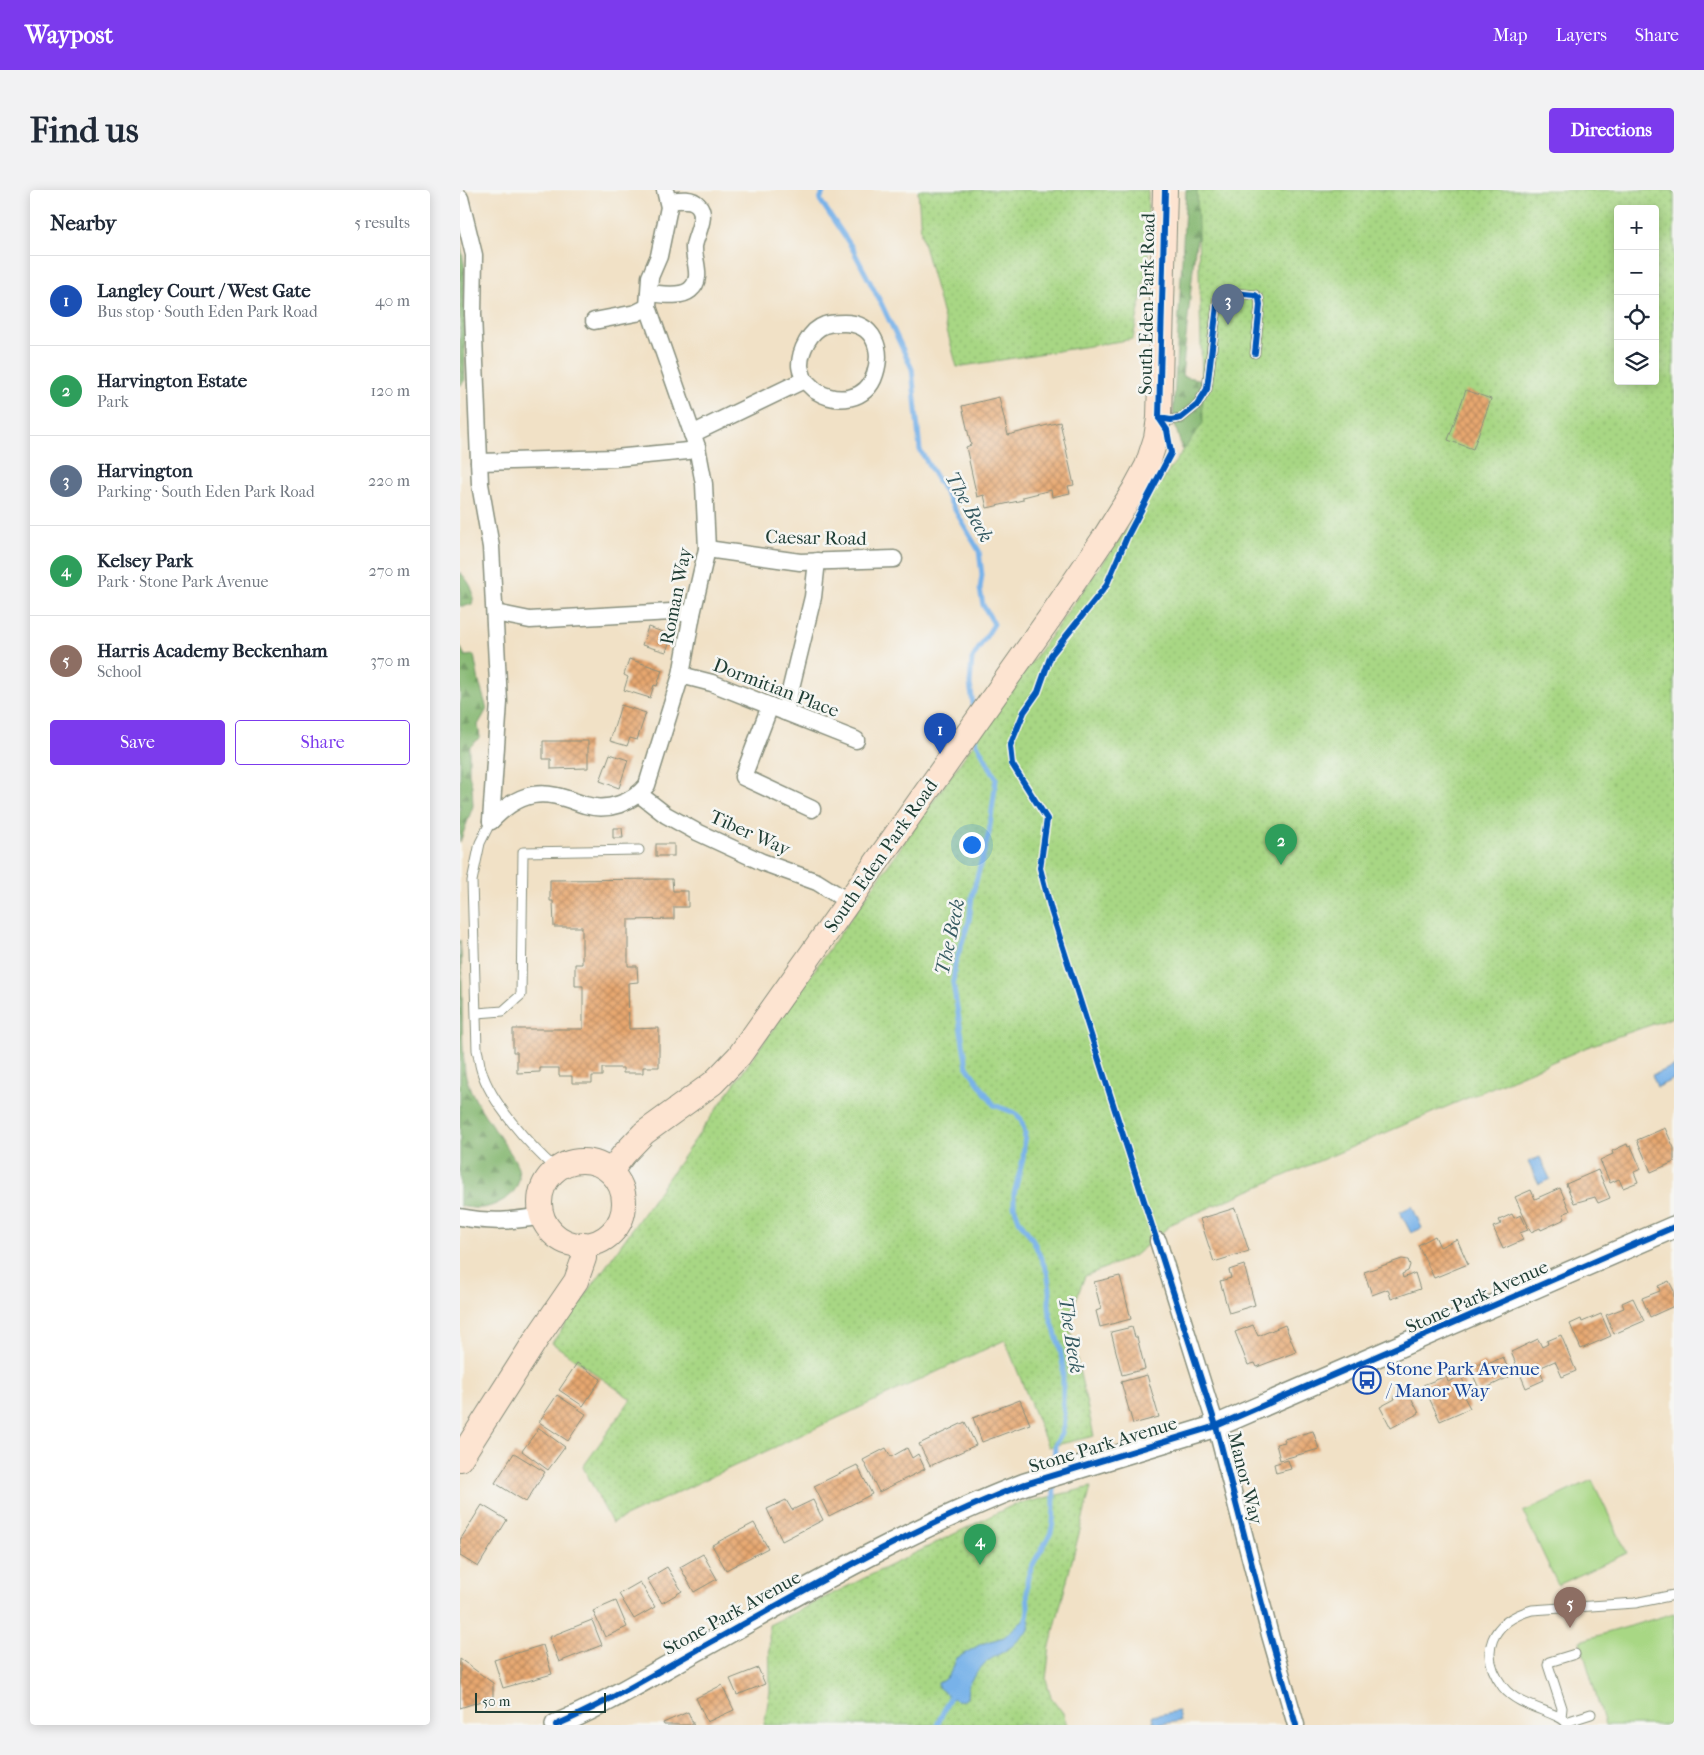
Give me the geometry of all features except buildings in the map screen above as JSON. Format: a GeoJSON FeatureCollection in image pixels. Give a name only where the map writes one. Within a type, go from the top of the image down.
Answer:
{"type":"FeatureCollection","features":[{"type":"Feature","properties":{"kind":"main road","name":"South Eden Park Road"},"geometry":{"type":"LineString","coordinates":[[611,1171],[628,1149],[644,1133],[698,1095],[727,1070],[753,1038],[1073,584],[1134,490],[1152,454],[1160,418],[1164,190]]}},
{"type":"Feature","properties":{"kind":"main road"},"geometry":{"type":"LineString","coordinates":[[577,1161],[600,1165],[611,1171],[622,1192],[624,1204],[616,1228],[608,1236],[598,1242],[572,1244],[554,1235],[547,1226],[541,1205],[542,1193],[547,1179],[556,1169],[566,1163],[577,1161]]}},
{"type":"Feature","properties":{"kind":"main road"},"geometry":{"type":"LineString","coordinates":[[460,1459],[537,1338],[576,1281],[582,1266],[584,1244]]}},
{"type":"Feature","properties":{"kind":"street","name":"Roman Way"},"geometry":{"type":"LineString","coordinates":[[639,794],[647,785],[681,675],[692,614],[707,549],[704,484],[694,440],[648,300],[650,277],[659,256],[668,216],[667,195]]}},
{"type":"Feature","properties":{"kind":"street"},"geometry":{"type":"LineString","coordinates":[[594,321],[636,313],[648,300],[689,292],[694,286],[697,278],[694,245],[702,212],[699,205],[693,201],[667,195]]}},
{"type":"Feature","properties":{"kind":"street"},"geometry":{"type":"LineString","coordinates":[[460,198],[474,255],[473,314],[480,484],[491,547],[499,702],[491,821]]}},
{"type":"Feature","properties":{"kind":"street"},"geometry":{"type":"LineString","coordinates":[[848,323],[859,325],[866,329],[874,340],[879,357],[874,378],[866,390],[856,397],[844,400],[834,398],[816,390],[804,380],[800,367],[801,356],[815,330],[825,324],[848,323]]}},
{"type":"Feature","properties":{"kind":"street"},"geometry":{"type":"LineString","coordinates":[[479,462],[614,458],[688,451],[694,440],[804,380]]}},
{"type":"Feature","properties":{"kind":"street","name":"Caesar Road"},"geometry":{"type":"LineString","coordinates":[[707,549],[800,562],[894,559]]}},
{"type":"Feature","properties":{"kind":"street"},"geometry":{"type":"LineString","coordinates":[[812,810],[743,777],[778,709],[814,597],[817,561]]}},
{"type":"Feature","properties":{"kind":"street"},"geometry":{"type":"LineString","coordinates":[[494,613],[530,620],[671,612],[692,614]]}},
{"type":"Feature","properties":{"kind":"street","name":"Dormitian Place"},"geometry":{"type":"LineString","coordinates":[[681,675],[712,682],[856,740]]}},
{"type":"Feature","properties":{"kind":"street"},"geometry":{"type":"LineString","coordinates":[[491,821],[504,809],[517,801],[532,796],[550,794],[569,798],[586,805],[603,807],[624,802],[639,794]]}},
{"type":"Feature","properties":{"kind":"street","name":"Tiber Way"},"geometry":{"type":"LineString","coordinates":[[639,794],[666,815],[762,862],[817,882],[849,902]]}},
{"type":"Feature","properties":{"kind":"street"},"geometry":{"type":"LineString","coordinates":[[460,1217],[489,1222],[502,1222],[543,1216]]}},
{"type":"Feature","properties":{"kind":"street","name":"Stone Park Avenue"},"geometry":{"type":"LineString","coordinates":[[556,1725],[596,1706],[814,1585],[920,1530],[1024,1484],[1216,1426],[1674,1227]]}},
{"type":"Feature","properties":{"kind":"street","name":"Manor Way"},"geometry":{"type":"LineString","coordinates":[[1158,1241],[1216,1426],[1296,1725]]}},
{"type":"Feature","properties":{"kind":"lane"},"geometry":{"type":"LineString","coordinates":[[1160,418],[1170,420],[1180,418],[1197,405],[1207,389],[1220,293],[1252,295],[1259,298],[1260,305],[1255,353]]}},
{"type":"Feature","properties":{"kind":"lane"},"geometry":{"type":"LineString","coordinates":[[491,821],[480,843],[472,881],[478,1050],[481,1071],[498,1105],[538,1154],[556,1169]]}},
{"type":"Feature","properties":{"kind":"lane"},"geometry":{"type":"LineString","coordinates":[[477,1013],[503,1011],[521,995],[523,852],[639,850]]}},
{"type":"Feature","properties":{"kind":"lane"},"geometry":{"type":"LineString","coordinates":[[1590,1714],[1565,1721],[1514,1698],[1504,1688],[1496,1675],[1489,1653],[1493,1636],[1510,1618],[1532,1610],[1635,1603],[1674,1595]]}},
{"type":"Feature","properties":{"kind":"lane"},"geometry":{"type":"LineString","coordinates":[[1565,1721],[1548,1662],[1575,1654]]}},
{"type":"Feature","properties":{"kind":"green space"},"geometry":{"type":"Polygon","coordinates":[[[918,190],[1148,190],[1148,262],[1133,339],[957,367],[921,234],[918,190]]]}},
{"type":"Feature","properties":{"kind":"green space"},"geometry":{"type":"Polygon","coordinates":[[[1186,190],[1208,190],[1195,249],[1182,376],[1229,385],[1247,450],[1182,449],[1173,418],[1186,190]]]}},
{"type":"Feature","properties":{"kind":"green space"},"geometry":{"type":"Polygon","coordinates":[[[1197,190],[1674,190],[1674,1017],[1592,1045],[1173,1223],[1134,1256],[1085,1276],[1068,1320],[1094,1436],[1048,1447],[1005,1340],[612,1523],[583,1467],[631,1399],[552,1343],[996,712],[1203,423],[1197,190]]]}},
{"type":"Feature","properties":{"kind":"green space"},"geometry":{"type":"Polygon","coordinates":[[[460,241],[465,268],[465,380],[460,386],[460,241]]]}},
{"type":"Feature","properties":{"kind":"green space"},"geometry":{"type":"Polygon","coordinates":[[[460,572],[469,583],[473,595],[472,604],[466,606],[460,606],[460,572]]]}},
{"type":"Feature","properties":{"kind":"green space"},"geometry":{"type":"Polygon","coordinates":[[[460,646],[465,656],[474,655],[487,709],[478,725],[480,737],[469,748],[469,774],[473,806],[460,842],[460,646]]]}},
{"type":"Feature","properties":{"kind":"green space"},"geometry":{"type":"Polygon","coordinates":[[[460,940],[463,1041],[467,1082],[485,1116],[510,1152],[519,1171],[517,1186],[510,1196],[495,1204],[479,1208],[460,1206],[460,940]]]}},
{"type":"Feature","properties":{"kind":"green space"},"geometry":{"type":"Polygon","coordinates":[[[1592,1480],[1627,1553],[1558,1585],[1523,1512],[1592,1480]]]}},
{"type":"Feature","properties":{"kind":"green space"},"geometry":{"type":"Polygon","coordinates":[[[1091,1487],[1050,1646],[1046,1679],[1051,1697],[1063,1713],[1067,1725],[764,1725],[770,1691],[769,1625],[1011,1506],[1091,1487]]]}},
{"type":"Feature","properties":{"kind":"green space"},"geometry":{"type":"Polygon","coordinates":[[[1674,1613],[1674,1725],[1605,1725],[1580,1641],[1674,1613]]]}},
{"type":"Feature","properties":{"kind":"water"},"geometry":{"type":"Polygon","coordinates":[[[1674,1066],[1674,1079],[1657,1087],[1652,1075],[1674,1066]]]}},
{"type":"Feature","properties":{"kind":"water"},"geometry":{"type":"Polygon","coordinates":[[[1540,1157],[1550,1179],[1539,1184],[1528,1162],[1540,1157]]]}},
{"type":"Feature","properties":{"kind":"water"},"geometry":{"type":"Polygon","coordinates":[[[1412,1206],[1422,1228],[1411,1233],[1400,1212],[1412,1206]]]}},
{"type":"Feature","properties":{"kind":"water"},"geometry":{"type":"Polygon","coordinates":[[[1025,1615],[1030,1621],[1029,1630],[1011,1647],[986,1662],[968,1685],[967,1698],[955,1700],[938,1687],[938,1683],[950,1673],[957,1658],[981,1644],[1004,1637],[1024,1619],[1025,1615]]]}},
{"type":"Feature","properties":{"kind":"water"},"geometry":{"type":"Polygon","coordinates":[[[1178,1711],[1180,1721],[1154,1725],[1152,1716],[1178,1711]]]}},
{"type":"Feature","properties":{"kind":"waterway","name":"The Beck"},"geometry":{"type":"LineString","coordinates":[[824,190],[820,200],[851,246],[882,305],[912,369],[920,450],[979,551],[982,575],[980,589],[983,605],[994,624],[972,659],[970,684],[974,711]]}},
{"type":"Feature","properties":{"kind":"waterway","name":"The Beck"},"geometry":{"type":"LineString","coordinates":[[975,736],[976,742],[996,778],[989,833],[972,896],[969,921],[955,964],[953,983],[967,1067],[994,1105],[1015,1113],[1021,1119],[1025,1133],[1023,1159],[1014,1194],[1014,1206],[1019,1220],[1033,1240],[1047,1272],[1050,1289],[1050,1316],[1060,1348],[1063,1366],[1065,1420],[1062,1433],[1055,1445],[1054,1470]]}},
{"type":"Feature","properties":{"kind":"waterway","name":"The Beck"},"geometry":{"type":"LineString","coordinates":[[1025,1623],[1028,1612],[1028,1577],[1032,1565],[1053,1526],[1054,1481]]}},
{"type":"Feature","properties":{"kind":"waterway","name":"The Beck"},"geometry":{"type":"LineString","coordinates":[[937,1725],[952,1693]]}},
{"type":"Feature","properties":{"kind":"cycle path"},"geometry":{"type":"LineString","coordinates":[[1159,418],[1165,190]]}},
{"type":"Feature","properties":{"kind":"cycle path"},"geometry":{"type":"LineString","coordinates":[[1159,418],[1171,420],[1181,418],[1197,405],[1207,389],[1218,297],[1223,292],[1255,295],[1259,298],[1260,305],[1255,353]]}},
{"type":"Feature","properties":{"kind":"cycle path"},"geometry":{"type":"LineString","coordinates":[[1159,418],[1167,430],[1171,453],[1127,537],[1106,586],[1051,655],[1038,692],[1024,712],[1010,746],[1012,764],[1047,819],[1040,868],[1051,910],[1216,1426],[1270,1635],[1296,1725]]}},
{"type":"Feature","properties":{"kind":"cycle path"},"geometry":{"type":"LineString","coordinates":[[556,1725],[610,1699],[858,1561],[982,1501],[1025,1484],[1216,1426],[1674,1227]]}},
{"type":"Feature","properties":{"kind":"place","name":"Harvington"},"geometry":{"type":"Point","coordinates":[1228,325]}},
{"type":"Feature","properties":{"kind":"place","name":"Langley Court / West Gate"},"geometry":{"type":"Point","coordinates":[940,754]}},
{"type":"Feature","properties":{"kind":"place","name":"Harvington Estate"},"geometry":{"type":"Point","coordinates":[1281,865]}},
{"type":"Feature","properties":{"kind":"place","name":"Stone Park Avenue / Manor Way"},"geometry":{"type":"Point","coordinates":[1367,1380]}},
{"type":"Feature","properties":{"kind":"place","name":"Kelsey Park"},"geometry":{"type":"Point","coordinates":[980,1565]}},
{"type":"Feature","properties":{"kind":"place","name":"Harris Academy Beckenham"},"geometry":{"type":"Point","coordinates":[1570,1628]}}]}
